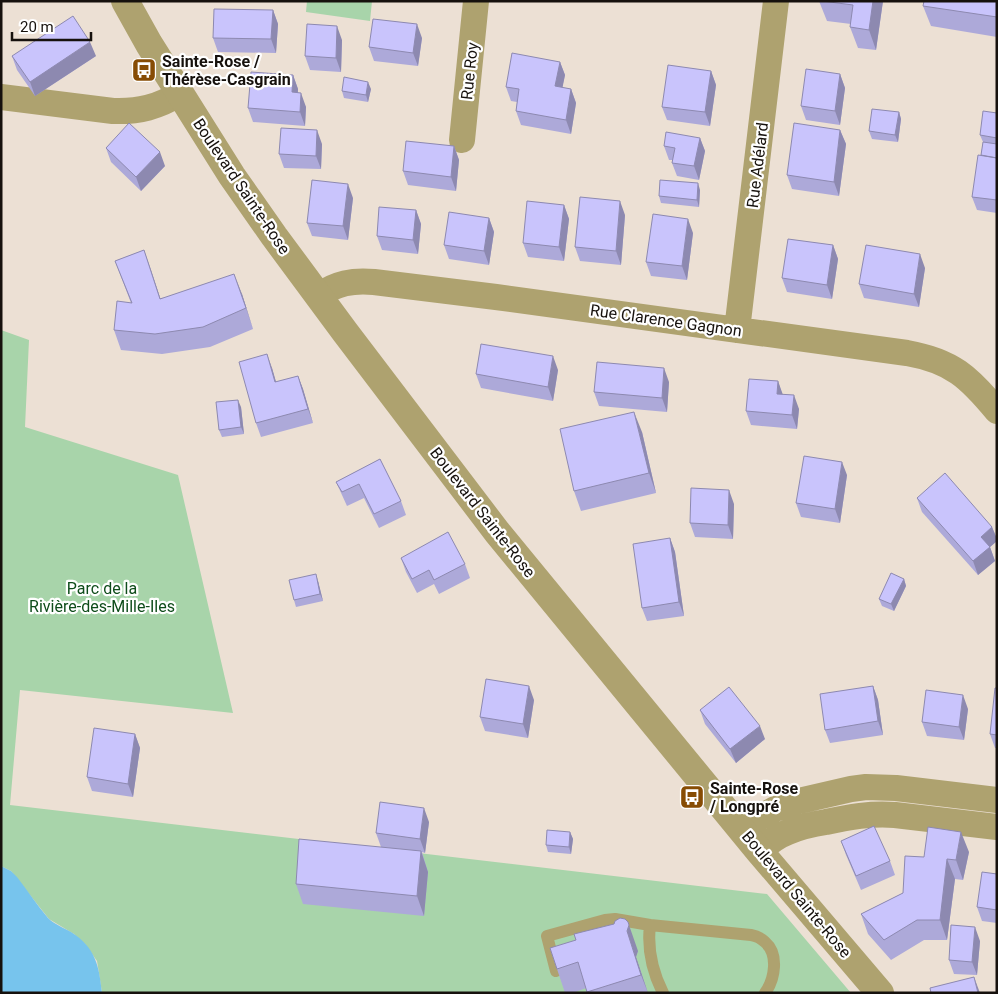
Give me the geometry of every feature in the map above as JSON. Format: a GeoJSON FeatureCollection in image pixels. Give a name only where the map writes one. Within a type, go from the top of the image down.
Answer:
{"type":"FeatureCollection","features":[{"type":"Feature","properties":{"kind":"street","name":"Boulevard Sainte-Rose"},"geometry":{"type":"LineString","coordinates":[[125,1],[149,44],[232,176],[274,236],[497,532],[751,841],[880,993]]}},
{"type":"Feature","properties":{"kind":"street","name":"Rue Roy"},"geometry":{"type":"LineString","coordinates":[[462,140],[476,1]]}},
{"type":"Feature","properties":{"kind":"street","name":"Rue Adélard"},"geometry":{"type":"LineString","coordinates":[[737,330],[776,1]]}},
{"type":"Feature","properties":{"kind":"street"},"geometry":{"type":"LineString","coordinates":[[1,97],[105,110],[128,111],[163,104],[181,93]]}},
{"type":"Feature","properties":{"kind":"street","name":"Rue Clarence Gagnon"},"geometry":{"type":"LineString","coordinates":[[318,296],[326,290],[342,284],[365,281],[438,289],[907,353],[936,360],[961,374],[972,383],[997,411]]}},
{"type":"Feature","properties":{"kind":"street"},"geometry":{"type":"LineString","coordinates":[[751,841],[759,818],[775,809],[799,801],[851,789],[896,788],[997,800]]}},
{"type":"Feature","properties":{"kind":"street"},"geometry":{"type":"LineString","coordinates":[[751,841],[781,835],[804,826],[842,818],[880,814],[997,827]]}},
{"type":"Feature","properties":{"kind":"lane"},"geometry":{"type":"LineString","coordinates":[[556,971],[547,936],[615,919],[650,925],[752,935],[764,940],[772,951],[774,968],[773,978],[765,993]]}},
{"type":"Feature","properties":{"kind":"lane"},"geometry":{"type":"LineString","coordinates":[[650,925],[648,946],[650,959],[656,979],[663,993]]}},
{"type":"Feature","properties":{"kind":"green space"},"geometry":{"type":"Polygon","coordinates":[[[307,1],[372,1],[370,21],[306,12],[307,1]]]}},
{"type":"Feature","properties":{"kind":"green space","name":"Parc de la Rivière-des-Mille-Iles"},"geometry":{"type":"Polygon","coordinates":[[[1,330],[29,340],[25,427],[178,475],[233,713],[20,690],[10,805],[767,894],[851,993],[102,993],[97,961],[85,944],[74,934],[49,919],[11,871],[1,866],[1,330]]]}},
{"type":"Feature","properties":{"kind":"water"},"geometry":{"type":"Polygon","coordinates":[[[1,866],[11,871],[17,877],[48,918],[86,944],[95,958],[102,993],[1,993],[1,866]]]}},
{"type":"Feature","properties":{"kind":"building"},"geometry":{"type":"Polygon","coordinates":[[[822,1],[873,1],[869,30],[850,27],[853,5],[822,1]]]}},
{"type":"Feature","properties":{"kind":"building"},"geometry":{"type":"Polygon","coordinates":[[[924,1],[997,1],[997,17],[923,6],[924,1]]]}},
{"type":"Feature","properties":{"kind":"building"},"geometry":{"type":"Polygon","coordinates":[[[214,9],[273,10],[271,39],[213,38],[214,9]]]}},
{"type":"Feature","properties":{"kind":"building"},"geometry":{"type":"Polygon","coordinates":[[[73,16],[90,42],[30,82],[12,56],[73,16]]]}},
{"type":"Feature","properties":{"kind":"building"},"geometry":{"type":"Polygon","coordinates":[[[373,19],[417,24],[413,53],[369,47],[373,19]]]}},
{"type":"Feature","properties":{"kind":"building"},"geometry":{"type":"Polygon","coordinates":[[[307,24],[337,26],[336,58],[305,56],[307,24]]]}},
{"type":"Feature","properties":{"kind":"building"},"geometry":{"type":"Polygon","coordinates":[[[512,53],[560,62],[555,86],[571,89],[566,120],[516,111],[519,89],[506,87],[512,53]]]}},
{"type":"Feature","properties":{"kind":"building"},"geometry":{"type":"Polygon","coordinates":[[[668,65],[711,71],[705,112],[662,107],[668,65]]]}},
{"type":"Feature","properties":{"kind":"building"},"geometry":{"type":"Polygon","coordinates":[[[806,69],[840,74],[835,111],[801,106],[806,69]]]}},
{"type":"Feature","properties":{"kind":"building"},"geometry":{"type":"Polygon","coordinates":[[[251,72],[293,75],[292,92],[301,93],[300,112],[248,108],[251,72]]]}},
{"type":"Feature","properties":{"kind":"building"},"geometry":{"type":"Polygon","coordinates":[[[344,77],[368,82],[366,95],[342,91],[344,77]]]}},
{"type":"Feature","properties":{"kind":"building"},"geometry":{"type":"Polygon","coordinates":[[[872,109],[899,112],[895,135],[869,131],[872,109]]]}},
{"type":"Feature","properties":{"kind":"building"},"geometry":{"type":"Polygon","coordinates":[[[983,111],[997,113],[997,138],[980,135],[983,111]]]}},
{"type":"Feature","properties":{"kind":"building"},"geometry":{"type":"Polygon","coordinates":[[[129,123],[160,152],[136,177],[106,148],[129,123]]]}},
{"type":"Feature","properties":{"kind":"building"},"geometry":{"type":"Polygon","coordinates":[[[794,123],[840,130],[834,182],[787,175],[794,123]]]}},
{"type":"Feature","properties":{"kind":"building"},"geometry":{"type":"Polygon","coordinates":[[[281,128],[317,130],[316,156],[279,154],[281,128]]]}},
{"type":"Feature","properties":{"kind":"building"},"geometry":{"type":"Polygon","coordinates":[[[666,132],[700,138],[694,166],[672,163],[675,148],[664,146],[666,132]]]}},
{"type":"Feature","properties":{"kind":"building"},"geometry":{"type":"Polygon","coordinates":[[[406,141],[454,146],[451,177],[403,171],[406,141]]]}},
{"type":"Feature","properties":{"kind":"building"},"geometry":{"type":"Polygon","coordinates":[[[983,142],[997,144],[997,158],[981,155],[983,142]]]}},
{"type":"Feature","properties":{"kind":"building"},"geometry":{"type":"Polygon","coordinates":[[[978,155],[997,158],[997,200],[972,197],[978,155]]]}},
{"type":"Feature","properties":{"kind":"building"},"geometry":{"type":"Polygon","coordinates":[[[312,180],[348,184],[343,226],[307,223],[312,180]]]}},
{"type":"Feature","properties":{"kind":"building"},"geometry":{"type":"Polygon","coordinates":[[[660,180],[698,183],[697,200],[659,196],[660,180]]]}},
{"type":"Feature","properties":{"kind":"building"},"geometry":{"type":"Polygon","coordinates":[[[580,197],[620,201],[616,251],[575,247],[580,197]]]}},
{"type":"Feature","properties":{"kind":"building"},"geometry":{"type":"Polygon","coordinates":[[[527,201],[564,205],[559,247],[523,243],[527,201]]]}},
{"type":"Feature","properties":{"kind":"building"},"geometry":{"type":"Polygon","coordinates":[[[379,207],[416,210],[413,240],[377,236],[379,207]]]}},
{"type":"Feature","properties":{"kind":"building"},"geometry":{"type":"Polygon","coordinates":[[[449,212],[489,218],[484,251],[444,245],[449,212]]]}},
{"type":"Feature","properties":{"kind":"building"},"geometry":{"type":"Polygon","coordinates":[[[653,214],[688,219],[682,266],[646,262],[653,214]]]}},
{"type":"Feature","properties":{"kind":"building"},"geometry":{"type":"Polygon","coordinates":[[[788,239],[833,245],[827,285],[782,278],[788,239]]]}},
{"type":"Feature","properties":{"kind":"building"},"geometry":{"type":"Polygon","coordinates":[[[866,245],[920,254],[914,294],[859,284],[866,245]]]}},
{"type":"Feature","properties":{"kind":"building"},"geometry":{"type":"Polygon","coordinates":[[[144,250],[160,299],[234,274],[246,308],[203,327],[155,334],[114,330],[117,301],[132,303],[115,261],[144,250]]]}},
{"type":"Feature","properties":{"kind":"building"},"geometry":{"type":"Polygon","coordinates":[[[481,344],[553,356],[548,387],[476,374],[481,344]]]}},
{"type":"Feature","properties":{"kind":"building"},"geometry":{"type":"Polygon","coordinates":[[[267,354],[275,382],[298,376],[308,409],[256,423],[239,362],[267,354]]]}},
{"type":"Feature","properties":{"kind":"building"},"geometry":{"type":"Polygon","coordinates":[[[597,362],[664,368],[662,398],[594,392],[597,362]]]}},
{"type":"Feature","properties":{"kind":"building"},"geometry":{"type":"Polygon","coordinates":[[[749,379],[778,381],[777,394],[794,395],[792,415],[746,411],[749,379]]]}},
{"type":"Feature","properties":{"kind":"building"},"geometry":{"type":"Polygon","coordinates":[[[238,400],[241,427],[219,430],[216,402],[238,400]]]}},
{"type":"Feature","properties":{"kind":"building"},"geometry":{"type":"Polygon","coordinates":[[[634,412],[649,473],[574,491],[560,429],[634,412]]]}},
{"type":"Feature","properties":{"kind":"building"},"geometry":{"type":"Polygon","coordinates":[[[804,456],[842,462],[835,509],[796,503],[804,456]]]}},
{"type":"Feature","properties":{"kind":"building"},"geometry":{"type":"Polygon","coordinates":[[[380,459],[401,501],[374,514],[359,484],[342,492],[336,482],[380,459]]]}},
{"type":"Feature","properties":{"kind":"building"},"geometry":{"type":"Polygon","coordinates":[[[945,473],[992,527],[981,537],[990,547],[973,561],[917,498],[945,473]]]}},
{"type":"Feature","properties":{"kind":"building"},"geometry":{"type":"Polygon","coordinates":[[[691,488],[729,490],[728,525],[690,523],[691,488]]]}},
{"type":"Feature","properties":{"kind":"building"},"geometry":{"type":"Polygon","coordinates":[[[448,532],[465,564],[434,580],[429,570],[412,579],[401,558],[448,532]]]}},
{"type":"Feature","properties":{"kind":"building"},"geometry":{"type":"Polygon","coordinates":[[[670,538],[679,602],[642,608],[633,544],[670,538]]]}},
{"type":"Feature","properties":{"kind":"building"},"geometry":{"type":"Polygon","coordinates":[[[891,573],[904,579],[891,604],[879,599],[891,573]]]}},
{"type":"Feature","properties":{"kind":"building"},"geometry":{"type":"Polygon","coordinates":[[[316,574],[320,594],[294,600],[289,580],[316,574]]]}},
{"type":"Feature","properties":{"kind":"building"},"geometry":{"type":"Polygon","coordinates":[[[486,679],[529,686],[523,724],[480,717],[486,679]]]}},
{"type":"Feature","properties":{"kind":"building"},"geometry":{"type":"Polygon","coordinates":[[[873,686],[878,721],[825,730],[820,694],[873,686]]]}},
{"type":"Feature","properties":{"kind":"building"},"geometry":{"type":"Polygon","coordinates":[[[729,687],[760,726],[730,749],[700,710],[729,687]]]}},
{"type":"Feature","properties":{"kind":"building"},"geometry":{"type":"Polygon","coordinates":[[[995,688],[997,688],[997,735],[990,734],[995,688]]]}},
{"type":"Feature","properties":{"kind":"building"},"geometry":{"type":"Polygon","coordinates":[[[926,690],[963,695],[959,727],[922,722],[926,690]]]}},
{"type":"Feature","properties":{"kind":"building"},"geometry":{"type":"Polygon","coordinates":[[[94,728],[135,734],[128,784],[87,777],[94,728]]]}},
{"type":"Feature","properties":{"kind":"building"},"geometry":{"type":"Polygon","coordinates":[[[380,802],[424,808],[420,839],[376,833],[380,802]]]}},
{"type":"Feature","properties":{"kind":"building"},"geometry":{"type":"Polygon","coordinates":[[[874,826],[890,861],[856,876],[841,841],[874,826]]]}},
{"type":"Feature","properties":{"kind":"building"},"geometry":{"type":"Polygon","coordinates":[[[928,827],[961,832],[956,860],[947,859],[940,920],[917,920],[884,940],[861,914],[903,893],[905,856],[924,857],[928,827]]]}},
{"type":"Feature","properties":{"kind":"building"},"geometry":{"type":"Polygon","coordinates":[[[547,830],[570,832],[569,847],[546,845],[547,830]]]}},
{"type":"Feature","properties":{"kind":"building"},"geometry":{"type":"Polygon","coordinates":[[[299,839],[421,851],[417,896],[296,884],[299,839]]]}},
{"type":"Feature","properties":{"kind":"building"},"geometry":{"type":"Polygon","coordinates":[[[982,872],[997,874],[997,910],[977,907],[982,872]]]}},
{"type":"Feature","properties":{"kind":"building"},"geometry":{"type":"Polygon","coordinates":[[[620,918],[628,922],[627,931],[641,975],[587,992],[578,962],[557,969],[550,948],[576,940],[574,934],[614,924],[620,918]]]}},
{"type":"Feature","properties":{"kind":"building"},"geometry":{"type":"Polygon","coordinates":[[[951,925],[975,927],[972,962],[949,960],[951,925]]]}},
{"type":"Feature","properties":{"kind":"building"},"geometry":{"type":"Polygon","coordinates":[[[974,977],[978,993],[931,993],[930,988],[974,977]]]}},
{"type":"Feature","properties":{"kind":"place","name":"Sainte-Rose / Thérèse-Casgrain"},"geometry":{"type":"Point","coordinates":[144,70]}},
{"type":"Feature","properties":{"kind":"place","name":"Sainte-Rose / Longpré"},"geometry":{"type":"Point","coordinates":[692,797]}}]}
